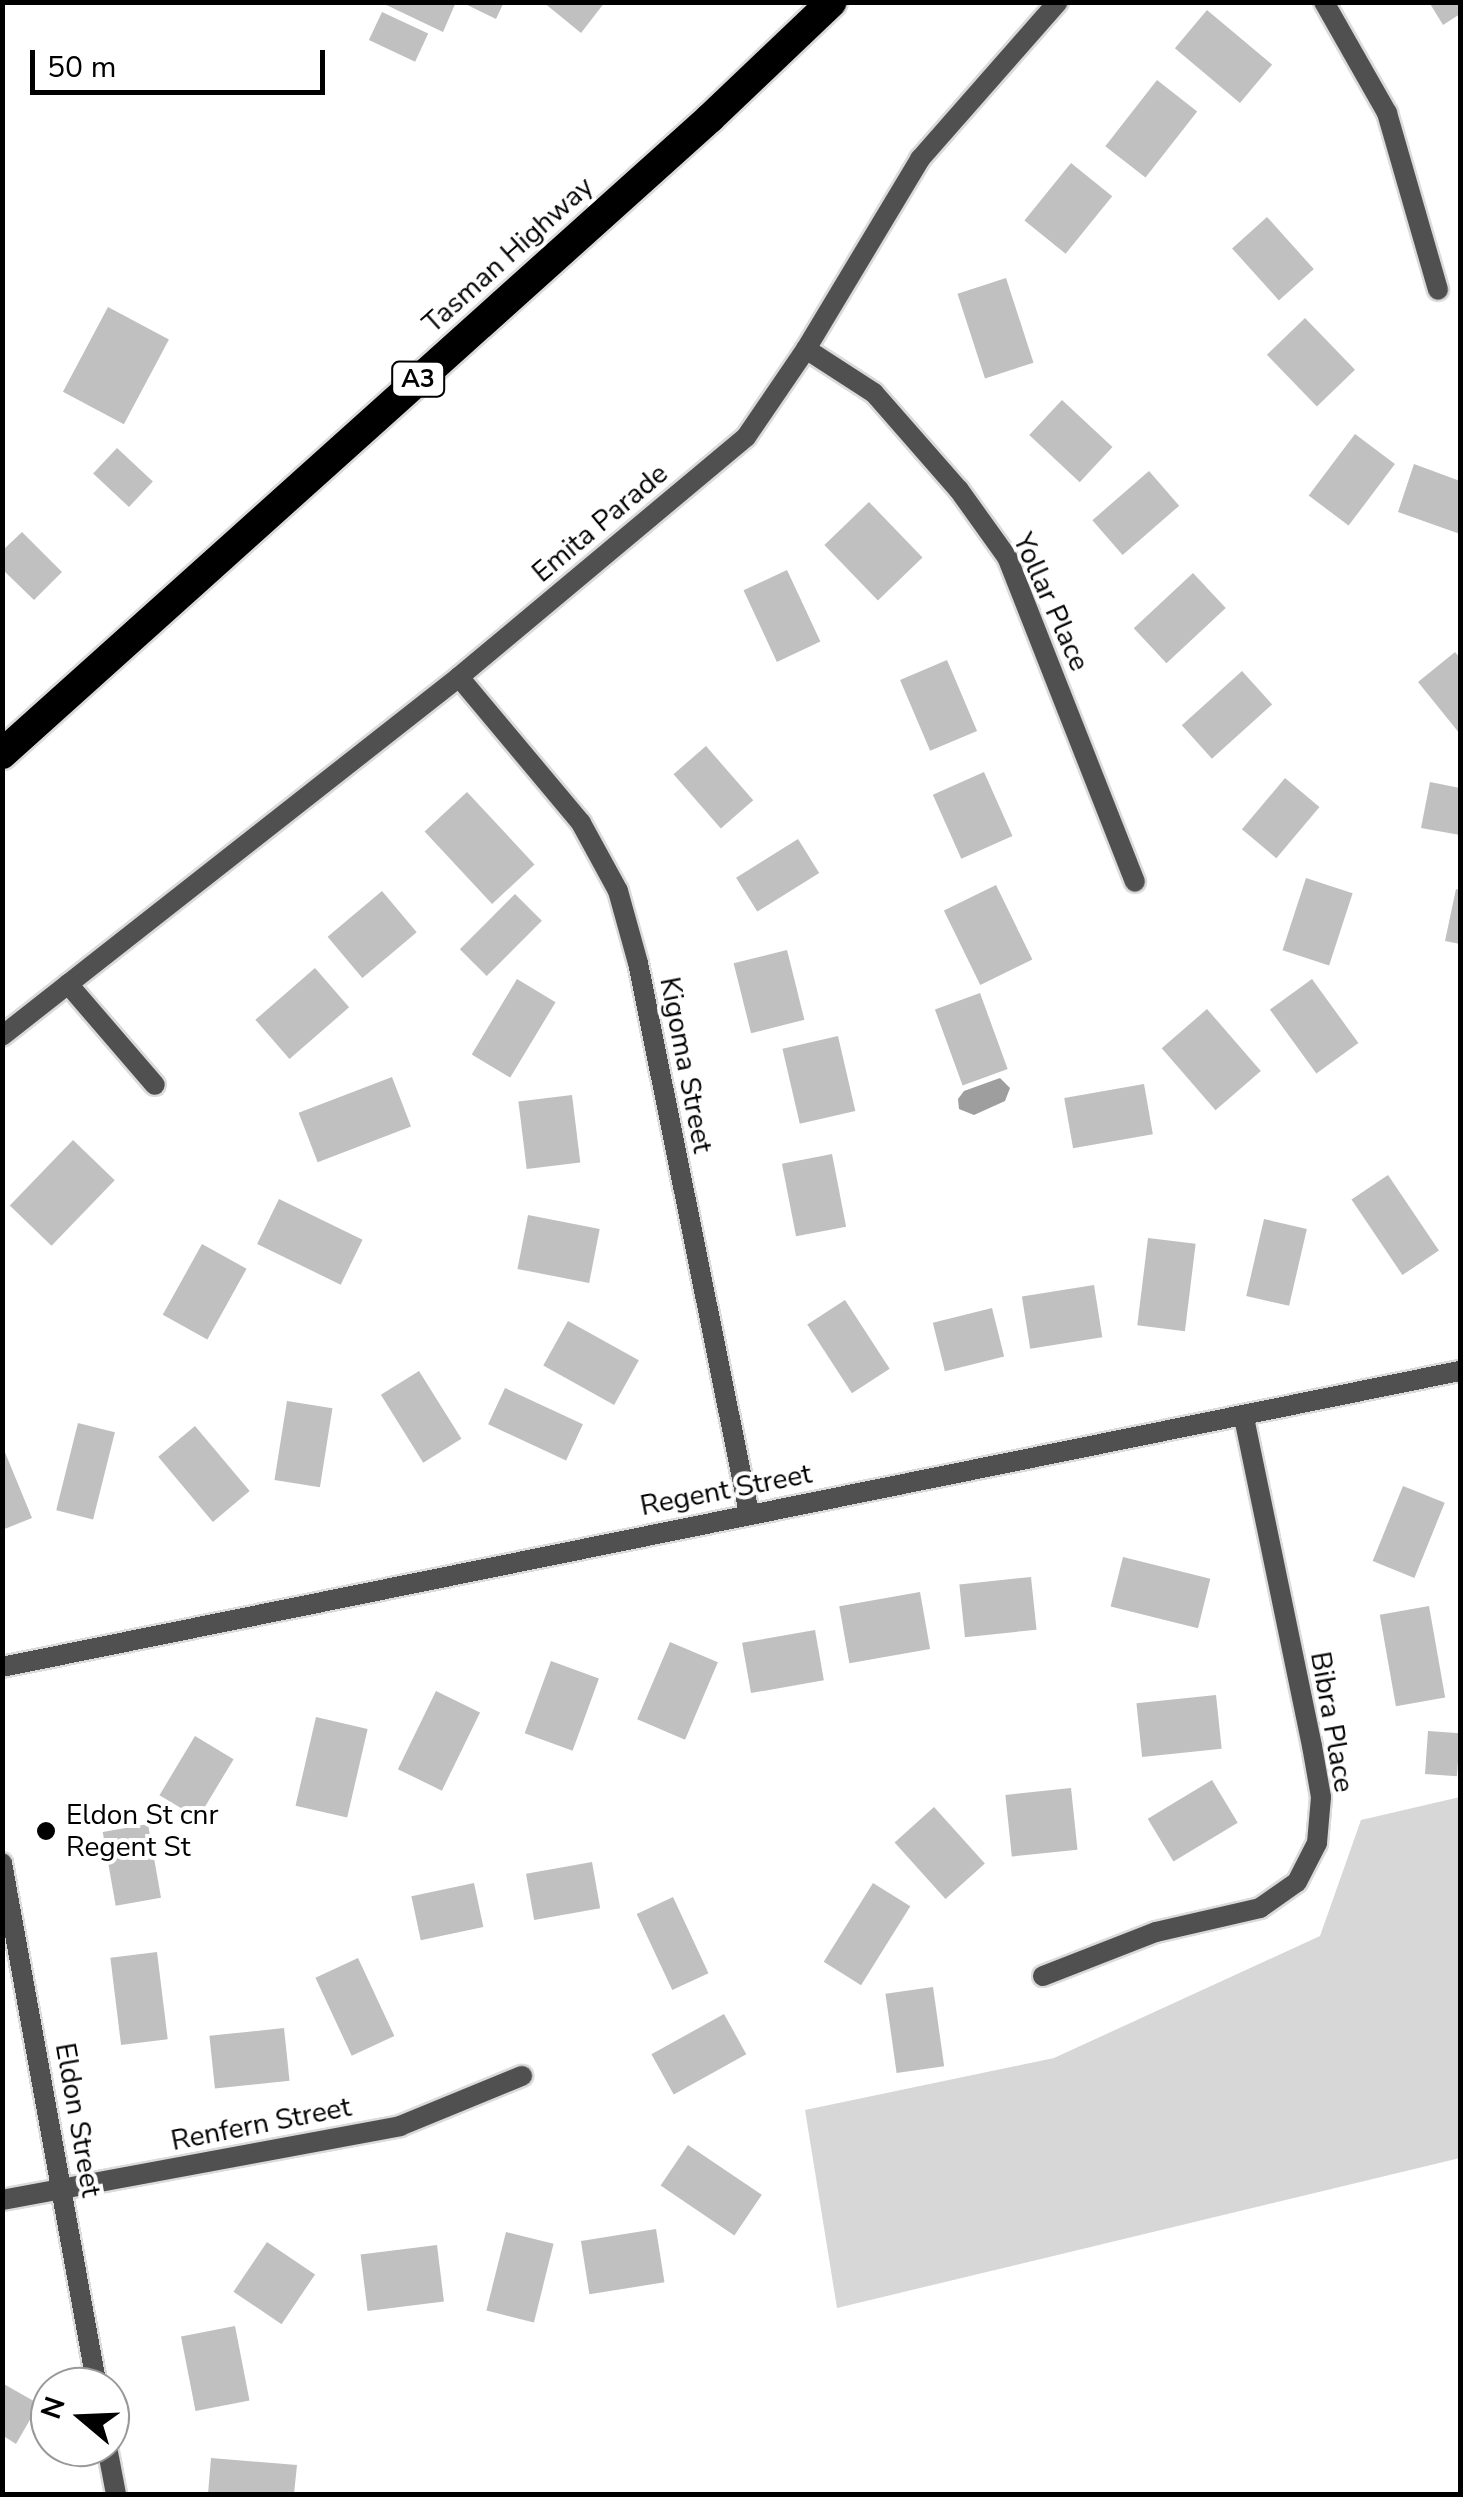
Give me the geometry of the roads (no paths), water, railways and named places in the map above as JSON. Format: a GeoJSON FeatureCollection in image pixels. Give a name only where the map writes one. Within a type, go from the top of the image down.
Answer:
{"type":"FeatureCollection","features":[{"type":"Feature","properties":{"kind":"highway","name":"Tasman Highway"},"geometry":{"type":"LineString","coordinates":[[2,754],[710,118],[832,2]]}},
{"type":"Feature","properties":{"kind":"street","name":"Emita Parade"},"geometry":{"type":"LineString","coordinates":[[2,1036],[459,677],[746,437],[806,350],[920,159],[1058,2]]}},
{"type":"Feature","properties":{"kind":"street"},"geometry":{"type":"LineString","coordinates":[[1324,2],[1387,114],[1438,290]]}},
{"type":"Feature","properties":{"kind":"street","name":"Yollar Place"},"geometry":{"type":"LineString","coordinates":[[806,350],[874,393],[959,490],[1007,557],[1136,882]]}},
{"type":"Feature","properties":{"kind":"street","name":"Kigoma Street"},"geometry":{"type":"LineString","coordinates":[[459,677],[581,822],[618,891],[638,963],[749,1513]]}},
{"type":"Feature","properties":{"kind":"street"},"geometry":{"type":"LineString","coordinates":[[68,984],[155,1085]]}},
{"type":"Feature","properties":{"kind":"street","name":"Regent Street"},"geometry":{"type":"LineString","coordinates":[[2,1667],[749,1513],[1244,1418],[1460,1371]]}},
{"type":"Feature","properties":{"kind":"street","name":"Bibra Place"},"geometry":{"type":"LineString","coordinates":[[1043,1976],[1156,1932],[1260,1908],[1297,1882],[1317,1843],[1320,1797],[1312,1746],[1244,1418]]}},
{"type":"Feature","properties":{"kind":"street","name":"Eldon Street"},"geometry":{"type":"LineString","coordinates":[[2,1864],[93,2367]]}},
{"type":"Feature","properties":{"kind":"street","name":"Renfern Street"},"geometry":{"type":"LineString","coordinates":[[2,2200],[400,2126],[522,2076]]}},
{"type":"Feature","properties":{"kind":"street"},"geometry":{"type":"LineString","coordinates":[[111,2467],[116,2494]]}},
{"type":"Feature","properties":{"kind":"place","name":"Eldon St cnr Regent St"},"geometry":{"type":"Point","coordinates":[46,1831]}}]}
